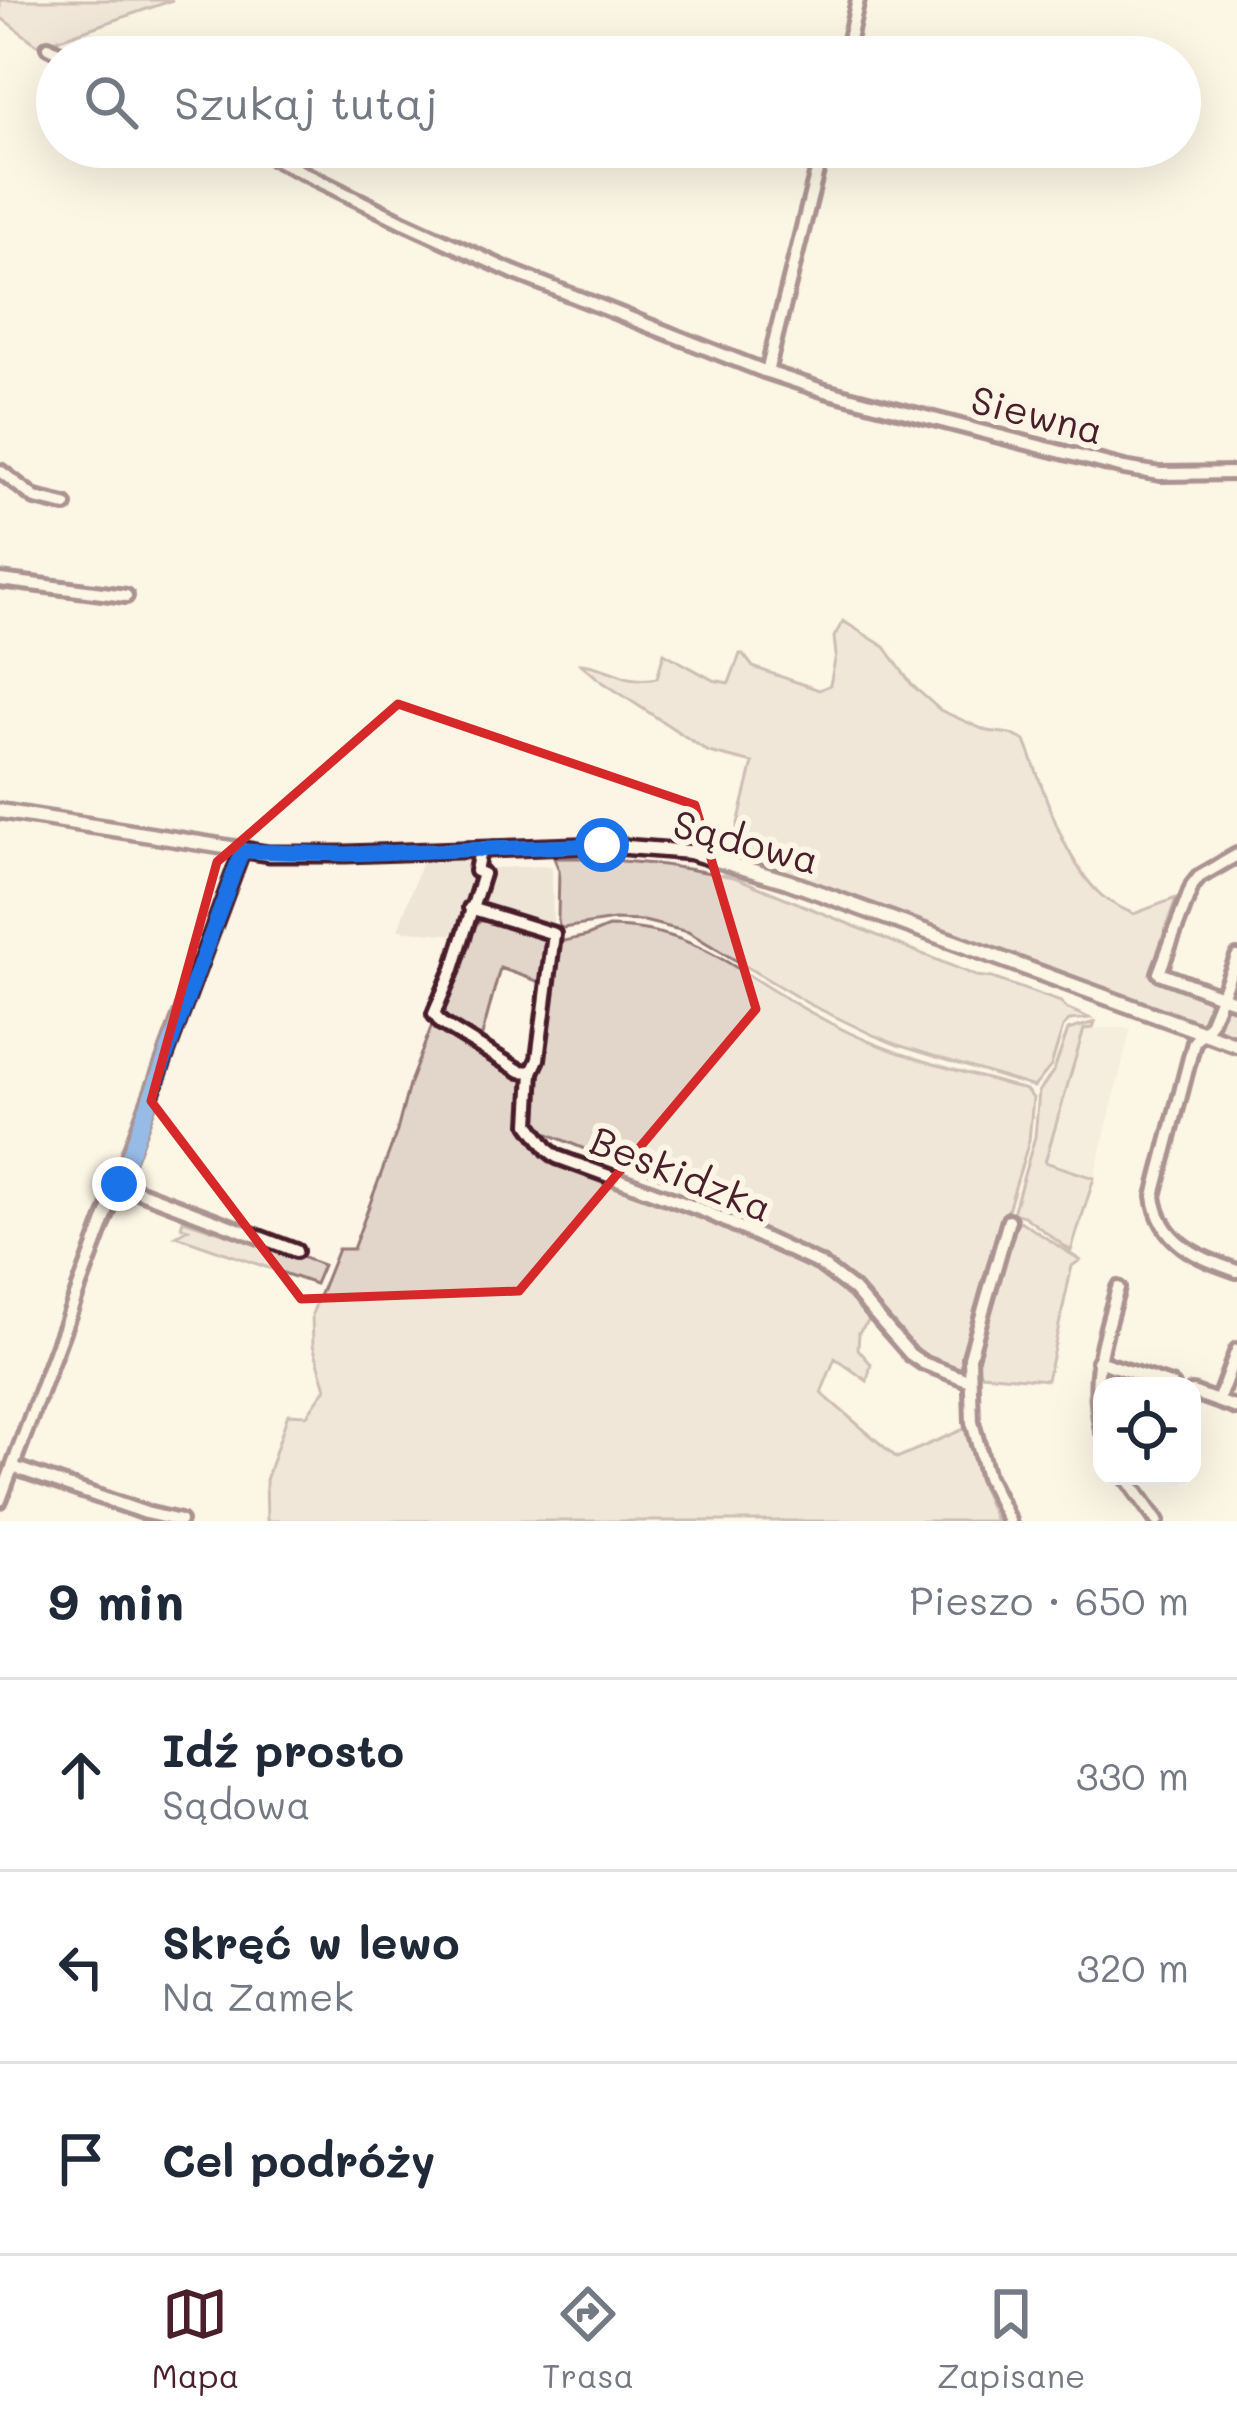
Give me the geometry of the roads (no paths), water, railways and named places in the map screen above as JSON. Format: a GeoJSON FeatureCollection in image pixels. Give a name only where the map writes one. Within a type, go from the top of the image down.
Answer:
{"type":"FeatureCollection","features":[{"type":"Feature","properties":{"kind":"main road","name":"Sądowa"},"geometry":{"type":"LineString","coordinates":[[0,811],[242,851],[346,854],[636,845],[678,850],[809,889],[1237,1045]]}},
{"type":"Feature","properties":{"kind":"street"},"geometry":{"type":"LineString","coordinates":[[849,36],[858,0]]}},
{"type":"Feature","properties":{"kind":"street","name":"Siewna"},"geometry":{"type":"LineString","coordinates":[[294,168],[472,254],[767,372],[1124,468],[1173,475],[1237,472]]}},
{"type":"Feature","properties":{"kind":"street"},"geometry":{"type":"LineString","coordinates":[[767,372],[818,168]]}},
{"type":"Feature","properties":{"kind":"street"},"geometry":{"type":"LineString","coordinates":[[0,471],[35,498],[65,505]]}},
{"type":"Feature","properties":{"kind":"street"},"geometry":{"type":"LineString","coordinates":[[0,580],[126,596]]}},
{"type":"Feature","properties":{"kind":"street"},"geometry":{"type":"LineString","coordinates":[[480,850],[476,871],[483,874],[434,1014],[441,1023],[520,1071],[532,1072]]}},
{"type":"Feature","properties":{"kind":"street"},"geometry":{"type":"LineString","coordinates":[[0,1500],[242,851]]}},
{"type":"Feature","properties":{"kind":"street"},"geometry":{"type":"LineString","coordinates":[[1237,855],[1192,886],[1159,973],[1237,1002]]}},
{"type":"Feature","properties":{"kind":"street","name":"Beskidzka"},"geometry":{"type":"LineString","coordinates":[[470,908],[554,934],[538,1059],[532,1072],[529,1124],[548,1150],[702,1210],[820,1264],[854,1290],[910,1354],[923,1364],[970,1381]]}},
{"type":"Feature","properties":{"kind":"street"},"geometry":{"type":"LineString","coordinates":[[1237,957],[1210,1024],[1194,1042],[1154,1196],[1156,1210],[1176,1243],[1196,1257],[1237,1271]]}},
{"type":"Feature","properties":{"kind":"street"},"geometry":{"type":"LineString","coordinates":[[119,1184],[296,1251]]}},
{"type":"Feature","properties":{"kind":"street"},"geometry":{"type":"LineString","coordinates":[[1009,1220],[970,1357],[972,1423],[983,1466],[1009,1521]]}},
{"type":"Feature","properties":{"kind":"street"},"geometry":{"type":"LineString","coordinates":[[1097,1377],[1118,1288]]}},
{"type":"Feature","properties":{"kind":"street"},"geometry":{"type":"LineString","coordinates":[[1218,1401],[1237,1350]]}},
{"type":"Feature","properties":{"kind":"street"},"geometry":{"type":"LineString","coordinates":[[1098,1361],[1146,1377]]}},
{"type":"Feature","properties":{"kind":"street"},"geometry":{"type":"LineString","coordinates":[[1201,1395],[1237,1408]]}},
{"type":"Feature","properties":{"kind":"street"},"geometry":{"type":"LineString","coordinates":[[13,1467],[180,1521]]}},
{"type":"Feature","properties":{"kind":"street"},"geometry":{"type":"LineString","coordinates":[[1131,1485],[1157,1521]]}}]}
